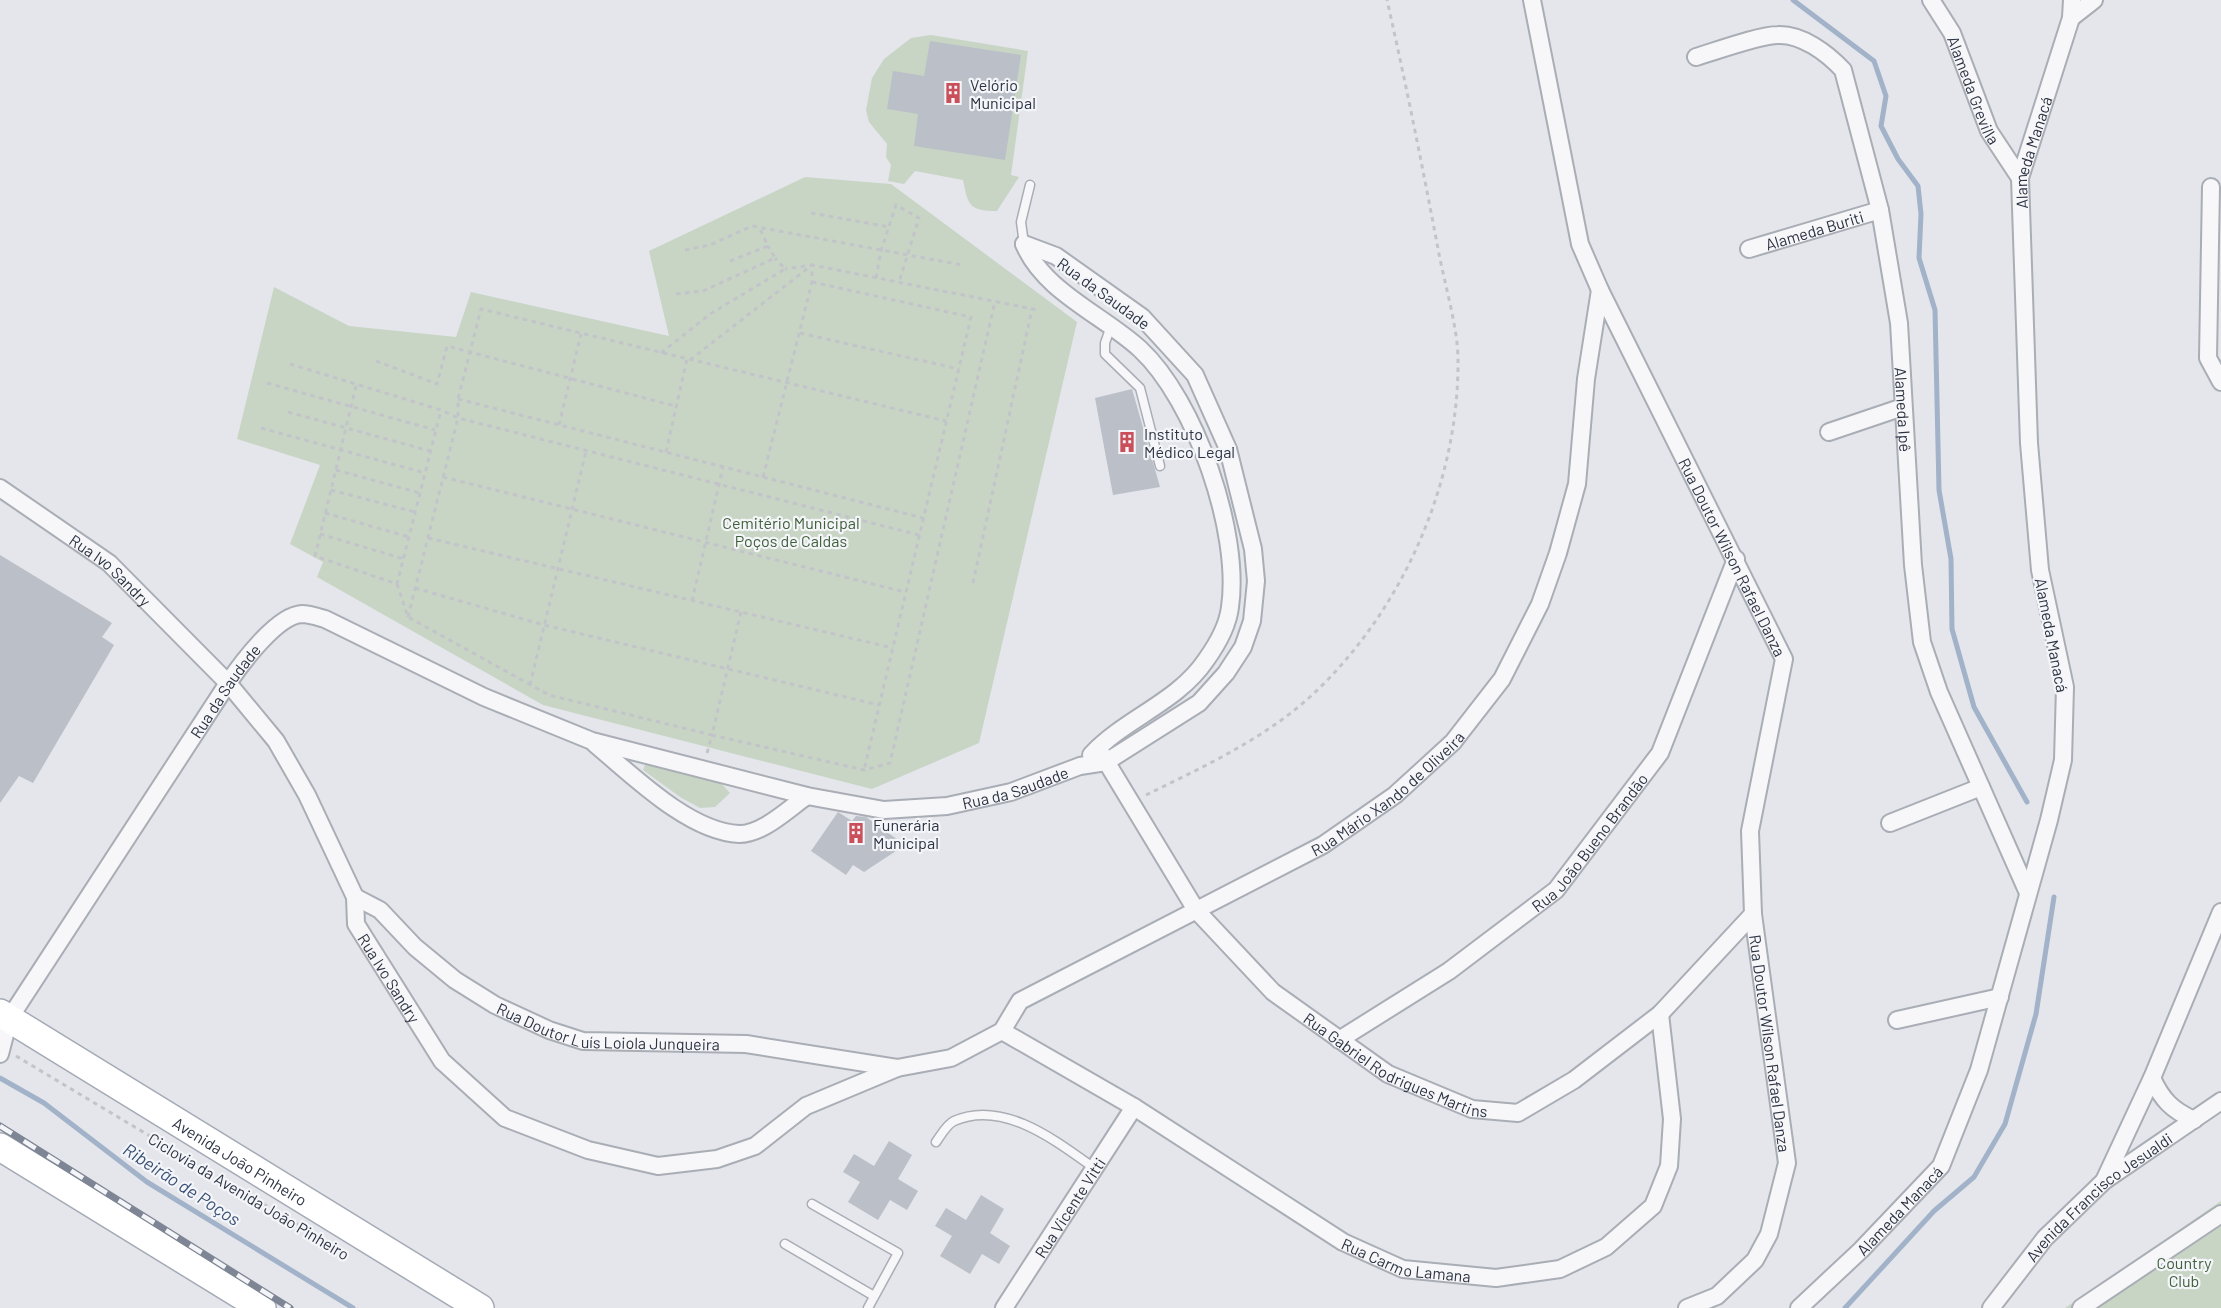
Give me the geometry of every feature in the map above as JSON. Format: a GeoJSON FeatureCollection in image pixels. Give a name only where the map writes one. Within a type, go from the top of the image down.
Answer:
{"type":"FeatureCollection","features":[{"type":"Feature","properties":{"kind":"main road","name":"Avenida João Pinheiro"},"geometry":{"type":"LineString","coordinates":[[5,1016],[480,1308]]}},
{"type":"Feature","properties":{"kind":"main road"},"geometry":{"type":"LineString","coordinates":[[0,1147],[262,1308]]}},
{"type":"Feature","properties":{"kind":"street","name":"Rua Doutor Wilson Rafael Danza"},"geometry":{"type":"LineString","coordinates":[[1532,0],[1580,244],[1600,290],[1784,659],[1750,831],[1753,914],[1787,1164],[1769,1234],[1755,1260],[1717,1296],[1687,1308]]}},
{"type":"Feature","properties":{"kind":"street","name":"Alameda Grevilla"},"geometry":{"type":"LineString","coordinates":[[1931,0],[1952,33],[1989,131],[2020,178]]}},
{"type":"Feature","properties":{"kind":"street","name":"Alameda Manacá"},"geometry":{"type":"LineString","coordinates":[[1799,1308],[1861,1250],[1941,1166],[1978,1070],[2000,997],[2063,760],[2065,687],[2040,570],[2032,478],[2020,178],[2071,18],[2072,0]]}},
{"type":"Feature","properties":{"kind":"street"},"geometry":{"type":"LineString","coordinates":[[2071,18],[2094,0]]}},
{"type":"Feature","properties":{"kind":"street","name":"Alameda Ipê"},"geometry":{"type":"LineString","coordinates":[[1696,57],[1779,34],[1806,42],[1828,54],[1843,70],[1880,210],[1899,323],[1913,565],[1922,642],[1939,692],[2028,893]]}},
{"type":"Feature","properties":{"kind":"street"},"geometry":{"type":"LineString","coordinates":[[2211,187],[2208,358],[2221,382]]}},
{"type":"Feature","properties":{"kind":"street","name":"Alameda Buriti"},"geometry":{"type":"LineString","coordinates":[[1749,249],[1880,210]]}},
{"type":"Feature","properties":{"kind":"street","name":"Rua da Saudade"},"geometry":{"type":"LineString","coordinates":[[2,1051],[5,1016],[228,683],[254,646],[283,623],[301,614],[325,619],[484,697],[592,741],[807,796],[884,810],[948,807],[1011,792],[1080,766],[1199,703],[1226,674],[1242,647],[1252,621],[1256,581],[1254,549],[1228,449],[1195,375],[1142,317],[1056,256],[1024,244]]}},
{"type":"Feature","properties":{"kind":"street","name":"Rua da Saudade"},"geometry":{"type":"LineString","coordinates":[[1024,244],[1034,265],[1045,277],[1141,350],[1174,390],[1191,424],[1224,510],[1232,568],[1230,609],[1219,638],[1190,681],[1102,755]]}},
{"type":"Feature","properties":{"kind":"street","name":"Rua Mário Xando de Oliveira"},"geometry":{"type":"LineString","coordinates":[[1002,1031],[1020,1001],[1323,844],[1395,795],[1453,742],[1502,679],[1540,604],[1558,553],[1577,484],[1586,379],[1600,290]]}},
{"type":"Feature","properties":{"kind":"street"},"geometry":{"type":"LineString","coordinates":[[1829,432],[1903,407]]}},
{"type":"Feature","properties":{"kind":"street","name":"Rua Ivo Sandry"},"geometry":{"type":"LineString","coordinates":[[0,488],[109,563],[228,683],[276,741],[308,795],[355,897],[357,924],[442,1061],[505,1118],[588,1150],[658,1166],[717,1159],[755,1146],[806,1106],[897,1068]]}},
{"type":"Feature","properties":{"kind":"street","name":"Rua João Bueno Brandão"},"geometry":{"type":"LineString","coordinates":[[1339,1040],[1449,971],[1556,890],[1660,753],[1736,560]]}},
{"type":"Feature","properties":{"kind":"street","name":"Rua da Saudade"},"geometry":{"type":"LineString","coordinates":[[592,741],[683,813],[713,828],[740,834],[761,828],[807,796]]}},
{"type":"Feature","properties":{"kind":"street","name":"Rua Gabriel Rodrigues Martins"},"geometry":{"type":"LineString","coordinates":[[1102,755],[1196,910],[1273,992],[1388,1074],[1472,1109],[1518,1113],[1574,1080],[1660,1014],[1753,914]]}},
{"type":"Feature","properties":{"kind":"street"},"geometry":{"type":"LineString","coordinates":[[1890,823],[1981,787]]}},
{"type":"Feature","properties":{"kind":"street","name":"Rua Doutor Luís Loiola Junqueira"},"geometry":{"type":"LineString","coordinates":[[355,897],[380,910],[415,947],[455,980],[506,1010],[549,1030],[583,1041],[746,1044],[897,1068]]}},
{"type":"Feature","properties":{"kind":"street"},"geometry":{"type":"LineString","coordinates":[[2104,1181],[2152,1078],[2221,912]]}},
{"type":"Feature","properties":{"kind":"street"},"geometry":{"type":"LineString","coordinates":[[1897,1020],[2000,997]]}},
{"type":"Feature","properties":{"kind":"street","name":"Rua Carmo Lamana"},"geometry":{"type":"LineString","coordinates":[[1002,1031],[1134,1107],[1343,1242],[1402,1269],[1496,1278],[1560,1269],[1606,1247],[1653,1206],[1670,1166],[1672,1119],[1660,1014]]}},
{"type":"Feature","properties":{"kind":"street"},"geometry":{"type":"LineString","coordinates":[[897,1068],[951,1058],[1002,1031]]}},
{"type":"Feature","properties":{"kind":"street"},"geometry":{"type":"LineString","coordinates":[[2152,1078],[2160,1096],[2172,1110],[2194,1120]]}},
{"type":"Feature","properties":{"kind":"street","name":"Avenida Francisco Jesualdi"},"geometry":{"type":"LineString","coordinates":[[1990,1308],[2045,1238],[2104,1181],[2221,1101]]}},
{"type":"Feature","properties":{"kind":"street","name":"Rua Vicente Vitti"},"geometry":{"type":"LineString","coordinates":[[1005,1308],[1134,1107]]}},
{"type":"Feature","properties":{"kind":"street"},"geometry":{"type":"LineString","coordinates":[[2082,1308],[2221,1214]]}},
{"type":"Feature","properties":{"kind":"lane"},"geometry":{"type":"LineString","coordinates":[[1024,244],[1021,222],[1029,185]]}},
{"type":"Feature","properties":{"kind":"lane"},"geometry":{"type":"LineString","coordinates":[[1045,277],[1056,256]]}},
{"type":"Feature","properties":{"kind":"lane"},"geometry":{"type":"LineString","coordinates":[[1112,326],[1105,343],[1105,354],[1140,388],[1160,466]]}},
{"type":"Feature","properties":{"kind":"lane"},"geometry":{"type":"LineString","coordinates":[[936,1142],[952,1122],[977,1115],[1000,1116],[1059,1144],[1094,1168]]}},
{"type":"Feature","properties":{"kind":"lane"},"geometry":{"type":"LineString","coordinates":[[812,1204],[898,1253],[868,1308]]}},
{"type":"Feature","properties":{"kind":"lane"},"geometry":{"type":"LineString","coordinates":[[785,1244],[874,1296]]}},
{"type":"Feature","properties":{"kind":"path"},"geometry":{"type":"LineString","coordinates":[[1130,802],[1201,768],[1260,734],[1311,696],[1364,638],[1398,583],[1428,520],[1445,475],[1455,418],[1458,358],[1411,107],[1387,0]]}},
{"type":"Feature","properties":{"kind":"path"},"geometry":{"type":"LineString","coordinates":[[876,278],[881,251],[896,205],[919,218],[899,282]]}},
{"type":"Feature","properties":{"kind":"path"},"geometry":{"type":"LineString","coordinates":[[811,213],[889,227]]}},
{"type":"Feature","properties":{"kind":"path"},"geometry":{"type":"LineString","coordinates":[[685,250],[710,245],[752,226],[962,265]]}},
{"type":"Feature","properties":{"kind":"path"},"geometry":{"type":"LineString","coordinates":[[759,227],[775,258],[785,269]]}},
{"type":"Feature","properties":{"kind":"path"},"geometry":{"type":"LineString","coordinates":[[730,261],[768,246]]}},
{"type":"Feature","properties":{"kind":"path"},"geometry":{"type":"LineString","coordinates":[[676,294],[703,291],[775,258]]}},
{"type":"Feature","properties":{"kind":"path"},"geometry":{"type":"LineString","coordinates":[[763,477],[812,282],[812,265]]}},
{"type":"Feature","properties":{"kind":"path"},"geometry":{"type":"LineString","coordinates":[[666,452],[675,406],[688,360],[812,265]]}},
{"type":"Feature","properties":{"kind":"path"},"geometry":{"type":"LineString","coordinates":[[661,353],[710,314],[785,269],[812,265],[1038,310]]}},
{"type":"Feature","properties":{"kind":"path"},"geometry":{"type":"LineString","coordinates":[[812,282],[971,318],[864,770]]}},
{"type":"Feature","properties":{"kind":"path"},"geometry":{"type":"LineString","coordinates":[[441,410],[398,584],[408,616],[549,695],[864,770],[890,763],[995,301]]}},
{"type":"Feature","properties":{"kind":"path"},"geometry":{"type":"LineString","coordinates":[[408,616],[458,418],[458,399],[481,309],[946,421]]}},
{"type":"Feature","properties":{"kind":"path"},"geometry":{"type":"LineString","coordinates":[[973,583],[1032,309]]}},
{"type":"Feature","properties":{"kind":"path"},"geometry":{"type":"LineString","coordinates":[[559,425],[581,333]]}},
{"type":"Feature","properties":{"kind":"path"},"geometry":{"type":"LineString","coordinates":[[800,333],[959,369]]}},
{"type":"Feature","properties":{"kind":"path"},"geometry":{"type":"LineString","coordinates":[[376,361],[436,384],[447,346],[470,354],[675,406]]}},
{"type":"Feature","properties":{"kind":"path"},"geometry":{"type":"LineString","coordinates":[[290,364],[356,386],[441,410],[458,418],[919,536]]}},
{"type":"Feature","properties":{"kind":"path"},"geometry":{"type":"LineString","coordinates":[[267,383],[435,430]]}},
{"type":"Feature","properties":{"kind":"path"},"geometry":{"type":"LineString","coordinates":[[356,386],[315,556],[398,584]]}},
{"type":"Feature","properties":{"kind":"path"},"geometry":{"type":"LineString","coordinates":[[458,399],[923,518]]}},
{"type":"Feature","properties":{"kind":"path"},"geometry":{"type":"LineString","coordinates":[[288,412],[346,426],[430,451]]}},
{"type":"Feature","properties":{"kind":"path"},"geometry":{"type":"LineString","coordinates":[[261,428],[341,448],[425,473]]}},
{"type":"Feature","properties":{"kind":"path"},"geometry":{"type":"LineString","coordinates":[[530,685],[586,452]]}},
{"type":"Feature","properties":{"kind":"path"},"geometry":{"type":"LineString","coordinates":[[692,601],[723,467]]}},
{"type":"Feature","properties":{"kind":"path"},"geometry":{"type":"LineString","coordinates":[[336,470],[420,493]]}},
{"type":"Feature","properties":{"kind":"path"},"geometry":{"type":"LineString","coordinates":[[443,477],[905,592]]}},
{"type":"Feature","properties":{"kind":"path"},"geometry":{"type":"LineString","coordinates":[[331,490],[415,512]]}},
{"type":"Feature","properties":{"kind":"path"},"geometry":{"type":"LineString","coordinates":[[325,513],[409,537]]}},
{"type":"Feature","properties":{"kind":"path"},"geometry":{"type":"LineString","coordinates":[[320,534],[404,559]]}},
{"type":"Feature","properties":{"kind":"path"},"geometry":{"type":"LineString","coordinates":[[428,538],[893,648]]}},
{"type":"Feature","properties":{"kind":"path"},"geometry":{"type":"LineString","coordinates":[[415,588],[544,625],[879,705]]}},
{"type":"Feature","properties":{"kind":"path"},"geometry":{"type":"LineString","coordinates":[[703,769],[741,612]]}},
{"type":"Feature","properties":{"kind":"path","name":"Ciclovia da Avenida João Pinheiro"},"geometry":{"type":"LineString","coordinates":[[2,1051],[326,1242]]}},
{"type":"Feature","properties":{"kind":"green space"},"geometry":{"type":"Polygon","coordinates":[[[931,35],[1028,51],[1011,175],[1019,177],[997,211],[975,208],[968,200],[963,180],[915,171],[904,184],[888,181],[891,165],[886,157],[887,144],[869,122],[866,110],[872,78],[884,59],[911,38],[931,35]]]}},
{"type":"Feature","properties":{"kind":"green space","name":"Cemitério Municipal Poços de Caldas"},"geometry":{"type":"Polygon","coordinates":[[[805,177],[891,184],[1077,322],[979,743],[872,789],[543,705],[317,577],[323,562],[290,544],[320,465],[237,439],[274,287],[349,326],[456,337],[471,292],[669,336],[649,251],[805,177]]]}},
{"type":"Feature","properties":{"kind":"green space"},"geometry":{"type":"Polygon","coordinates":[[[647,760],[717,779],[730,793],[715,807],[700,808],[680,797],[643,770],[647,760]]]}},
{"type":"Feature","properties":{"kind":"green space","name":"Country Club"},"geometry":{"type":"Polygon","coordinates":[[[2221,1201],[2221,1308],[2065,1308],[2221,1201]]]}},
{"type":"Feature","properties":{"kind":"building","name":"Velório Municipal"},"geometry":{"type":"Polygon","coordinates":[[[930,41],[1021,55],[1005,160],[914,146],[918,114],[887,109],[893,71],[924,76],[930,41]]]}},
{"type":"Feature","properties":{"kind":"building","name":"Instituto Médico Legal"},"geometry":{"type":"Polygon","coordinates":[[[1132,389],[1160,487],[1113,495],[1095,398],[1132,389]]]}},
{"type":"Feature","properties":{"kind":"building"},"geometry":{"type":"Polygon","coordinates":[[[0,555],[112,623],[102,637],[114,645],[33,783],[19,776],[0,803],[0,555]]]}},
{"type":"Feature","properties":{"kind":"building","name":"Funerária Municipal"},"geometry":{"type":"Polygon","coordinates":[[[838,812],[852,821],[856,816],[866,817],[905,845],[864,872],[853,865],[846,875],[811,851],[838,812]]]}},
{"type":"Feature","properties":{"kind":"building"},"geometry":{"type":"Polygon","coordinates":[[[889,1141],[912,1155],[898,1179],[918,1191],[907,1210],[890,1200],[878,1220],[848,1202],[860,1182],[843,1172],[854,1154],[874,1166],[889,1141]]]}},
{"type":"Feature","properties":{"kind":"building"},"geometry":{"type":"Polygon","coordinates":[[[981,1195],[1004,1209],[990,1233],[1010,1246],[999,1264],[982,1254],[970,1274],[940,1256],[952,1236],[935,1226],[946,1208],[966,1220],[981,1195]]]}},
{"type":"Feature","properties":{"kind":"waterway"},"geometry":{"type":"LineString","coordinates":[[1793,0],[1874,61],[1886,96],[1881,126],[1898,159],[1918,186],[1921,214],[1919,258],[1935,310],[1939,490],[1951,559],[1952,629],[1974,707],[2027,802]]}},
{"type":"Feature","properties":{"kind":"waterway"},"geometry":{"type":"LineString","coordinates":[[1845,1308],[1934,1211],[1974,1177],[2005,1124],[2036,1014],[2054,897]]}},
{"type":"Feature","properties":{"kind":"waterway","name":"Ribeirão de Poços"},"geometry":{"type":"LineString","coordinates":[[0,1078],[44,1103],[147,1182],[353,1308]]}},
{"type":"Feature","properties":{"kind":"railway"},"geometry":{"type":"LineString","coordinates":[[0,1126],[290,1308]]}},
{"type":"Feature","properties":{"kind":"place","name":"Velório Municipal"},"geometry":{"type":"Point","coordinates":[953,93]}},
{"type":"Feature","properties":{"kind":"place","name":"Instituto Médico Legal"},"geometry":{"type":"Point","coordinates":[1127,442]}},
{"type":"Feature","properties":{"kind":"place","name":"Funerária Municipal"},"geometry":{"type":"Point","coordinates":[856,833]}}]}
